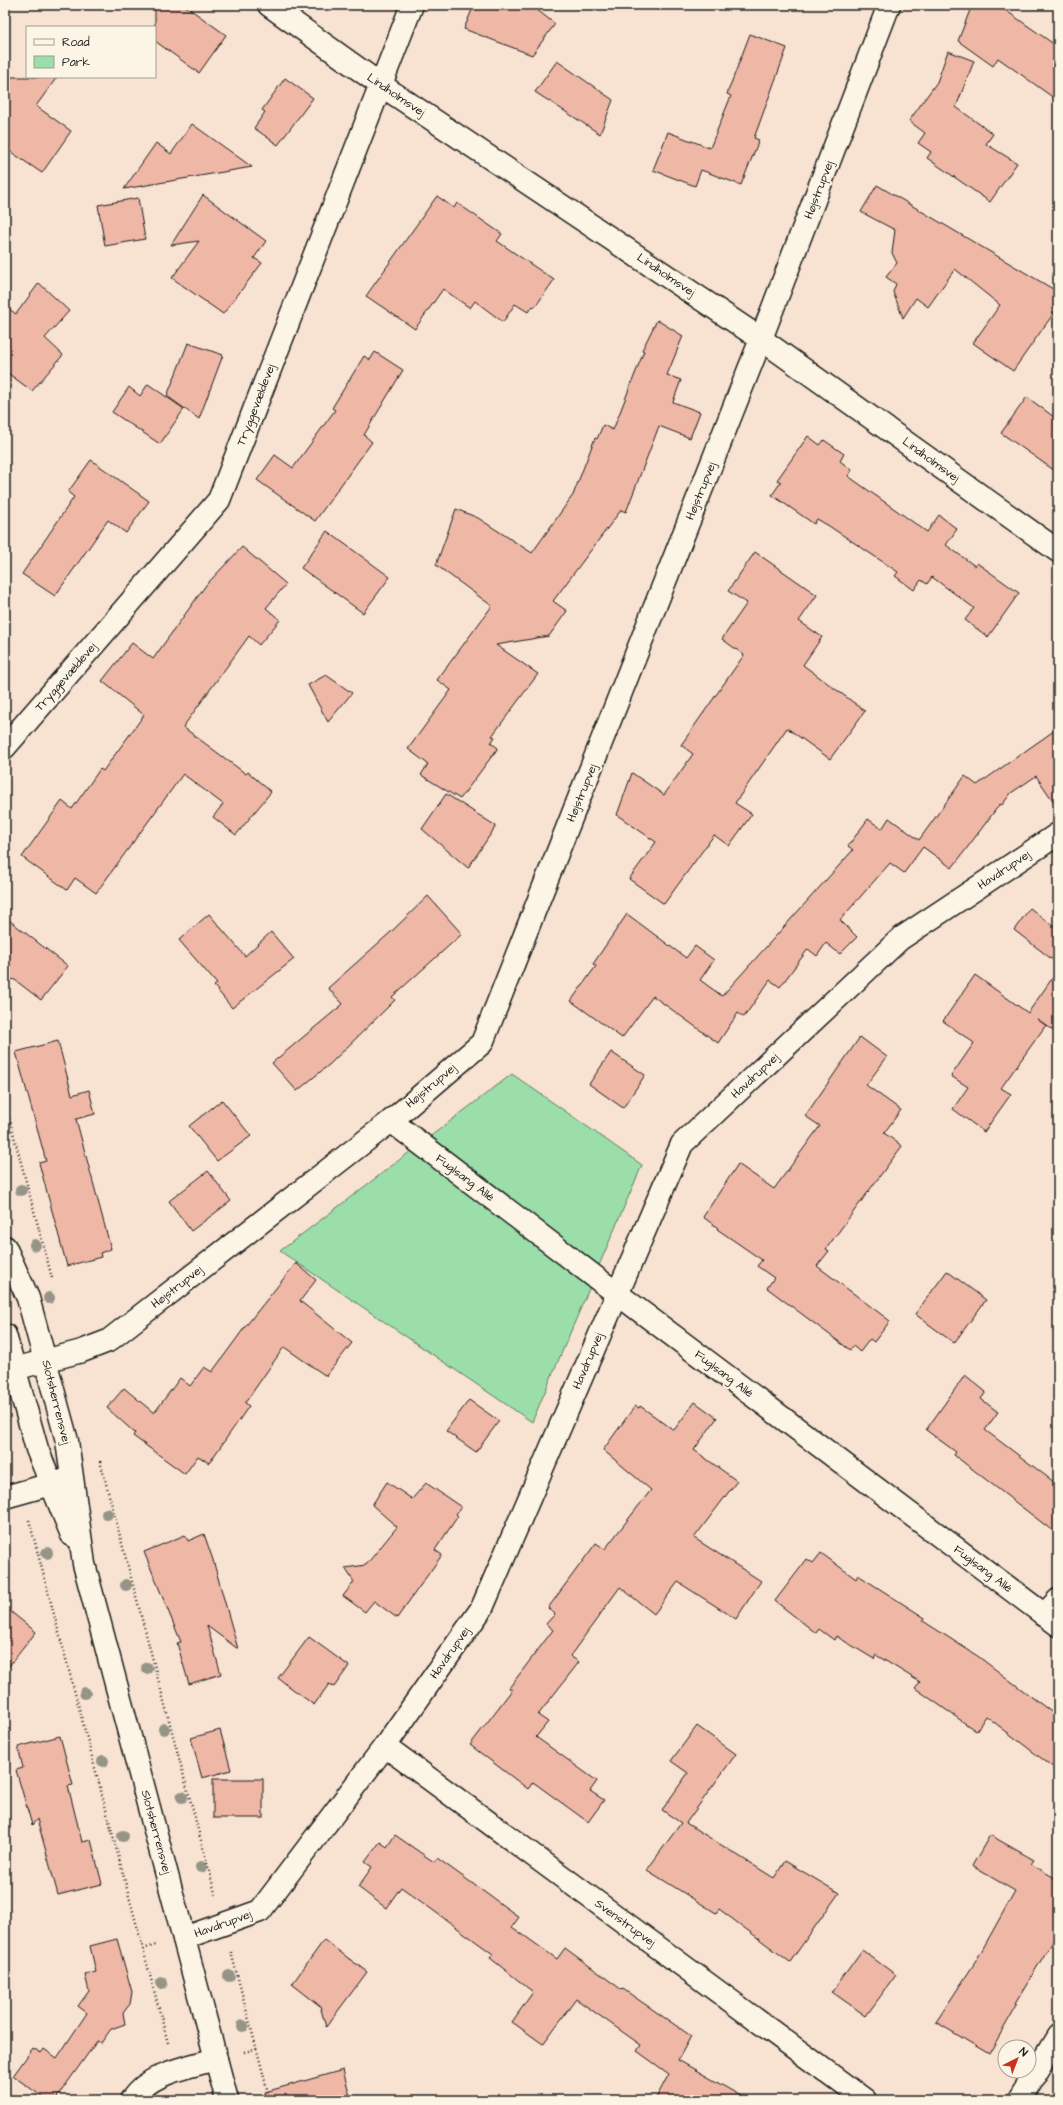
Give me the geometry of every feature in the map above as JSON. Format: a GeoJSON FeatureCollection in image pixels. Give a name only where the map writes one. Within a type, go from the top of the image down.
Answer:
{"type":"FeatureCollection","features":[{"type":"Feature","properties":{"kind":"street","name":"Lindholmsvej"},"geometry":{"type":"LineString","coordinates":[[269,5],[381,85],[761,339],[1058,551]]}},
{"type":"Feature","properties":{"kind":"street","name":"Tryggevældevej"},"geometry":{"type":"LineString","coordinates":[[5,748],[219,500],[412,5]]}},
{"type":"Feature","properties":{"kind":"street","name":"Højstrupvej"},"geometry":{"type":"LineString","coordinates":[[14,1369],[82,1351],[108,1341],[391,1121],[482,1043],[761,339],[889,5]]}},
{"type":"Feature","properties":{"kind":"street","name":"Havdrupvej"},"geometry":{"type":"LineString","coordinates":[[184,1938],[260,1911],[385,1746],[482,1608],[682,1144],[900,939],[1058,834]]}},
{"type":"Feature","properties":{"kind":"street","name":"Fuglsang Allé"},"geometry":{"type":"LineString","coordinates":[[391,1121],[617,1293],[1053,1613]]}},
{"type":"Feature","properties":{"kind":"street","name":"Slotsherrensvej"},"geometry":{"type":"LineString","coordinates":[[5,1247],[28,1298],[67,1441],[84,1564],[227,2100]]}},
{"type":"Feature","properties":{"kind":"street","name":"Slotsherrensvej"},"geometry":{"type":"LineString","coordinates":[[5,1335],[37,1449],[84,1564]]}},
{"type":"Feature","properties":{"kind":"street"},"geometry":{"type":"LineString","coordinates":[[13,1494],[72,1478]]}},
{"type":"Feature","properties":{"kind":"street","name":"Svenstrupvej"},"geometry":{"type":"LineString","coordinates":[[385,1746],[865,2100]]}},
{"type":"Feature","properties":{"kind":"street"},"geometry":{"type":"LineString","coordinates":[[1019,2100],[1058,2036]]}},
{"type":"Feature","properties":{"kind":"street"},"geometry":{"type":"LineString","coordinates":[[131,2100],[139,2088],[158,2076],[216,2059]]}},
{"type":"Feature","properties":{"kind":"path"},"geometry":{"type":"LineString","coordinates":[[5,1103],[53,1284]]}},
{"type":"Feature","properties":{"kind":"path"},"geometry":{"type":"LineString","coordinates":[[98,1454],[270,2100]]}},
{"type":"Feature","properties":{"kind":"path"},"geometry":{"type":"LineString","coordinates":[[13,1494],[176,2071]]}},
{"type":"Feature","properties":{"kind":"green space"},"geometry":{"type":"Polygon","coordinates":[[[512,1074],[642,1165],[532,1422],[280,1251],[512,1074]]]}},
{"type":"Feature","properties":{"kind":"building"},"geometry":{"type":"Polygon","coordinates":[[[155,5],[184,5],[226,35],[199,73],[156,42],[155,5]]]}},
{"type":"Feature","properties":{"kind":"building"},"geometry":{"type":"Polygon","coordinates":[[[474,5],[531,5],[555,24],[532,55],[464,29],[474,5]]]}},
{"type":"Feature","properties":{"kind":"building"},"geometry":{"type":"Polygon","coordinates":[[[972,5],[998,5],[1058,47],[1058,101],[998,58],[993,66],[958,41],[972,5]]]}},
{"type":"Feature","properties":{"kind":"building"},"geometry":{"type":"Polygon","coordinates":[[[750,34],[787,48],[754,138],[759,140],[741,185],[701,170],[695,186],[653,170],[668,132],[710,148],[731,96],[727,94],[750,34]]]}},
{"type":"Feature","properties":{"kind":"building"},"geometry":{"type":"Polygon","coordinates":[[[948,51],[974,61],[956,107],[993,134],[986,144],[1017,163],[990,202],[927,158],[931,152],[918,143],[925,133],[909,121],[937,82],[948,51]]]}},
{"type":"Feature","properties":{"kind":"building"},"geometry":{"type":"Polygon","coordinates":[[[557,61],[613,100],[600,134],[535,92],[557,61]]]}},
{"type":"Feature","properties":{"kind":"building"},"geometry":{"type":"Polygon","coordinates":[[[5,77],[56,78],[36,106],[71,131],[42,173],[5,148],[5,77]]]}},
{"type":"Feature","properties":{"kind":"building"},"geometry":{"type":"Polygon","coordinates":[[[285,78],[313,98],[278,145],[254,128],[265,112],[262,110],[285,78]]]}},
{"type":"Feature","properties":{"kind":"building"},"geometry":{"type":"Polygon","coordinates":[[[192,124],[252,167],[124,189],[156,143],[171,154],[192,124]]]}},
{"type":"Feature","properties":{"kind":"building"},"geometry":{"type":"Polygon","coordinates":[[[877,185],[1058,292],[1058,307],[1013,371],[973,343],[1000,305],[955,269],[928,307],[916,298],[903,318],[893,292],[896,284],[886,277],[897,263],[892,253],[895,230],[861,212],[877,185]]]}},
{"type":"Feature","properties":{"kind":"building"},"geometry":{"type":"Polygon","coordinates":[[[203,195],[266,241],[254,258],[262,263],[223,314],[172,278],[199,241],[171,245],[203,195]]]}},
{"type":"Feature","properties":{"kind":"building"},"geometry":{"type":"Polygon","coordinates":[[[437,196],[454,208],[457,203],[502,234],[497,241],[554,280],[535,307],[533,306],[528,312],[515,304],[503,322],[475,301],[470,308],[443,289],[415,329],[366,296],[437,196]]]}},
{"type":"Feature","properties":{"kind":"building"},"geometry":{"type":"Polygon","coordinates":[[[138,198],[145,239],[105,246],[98,205],[138,198]]]}},
{"type":"Feature","properties":{"kind":"building"},"geometry":{"type":"Polygon","coordinates":[[[39,283],[69,311],[45,338],[63,355],[32,391],[5,371],[5,306],[16,314],[39,283]]]}},
{"type":"Feature","properties":{"kind":"building"},"geometry":{"type":"Polygon","coordinates":[[[657,320],[683,336],[667,375],[681,380],[673,402],[700,412],[690,438],[659,426],[626,512],[621,510],[553,601],[567,611],[549,636],[496,645],[538,674],[492,736],[495,737],[491,743],[498,748],[460,799],[421,775],[428,764],[408,749],[451,690],[437,680],[492,606],[436,565],[456,509],[478,518],[532,553],[573,495],[595,438],[597,439],[603,425],[613,430],[644,351],[642,350],[657,320]]]}},
{"type":"Feature","properties":{"kind":"building"},"geometry":{"type":"Polygon","coordinates":[[[188,343],[223,355],[199,419],[167,396],[188,343]]]}},
{"type":"Feature","properties":{"kind":"building"},"geometry":{"type":"Polygon","coordinates":[[[375,352],[403,370],[364,435],[372,442],[315,521],[257,480],[275,455],[293,468],[335,410],[332,408],[364,356],[370,360],[375,352]]]}},
{"type":"Feature","properties":{"kind":"building"},"geometry":{"type":"Polygon","coordinates":[[[148,384],[184,409],[160,444],[112,412],[129,387],[140,396],[148,384]]]}},
{"type":"Feature","properties":{"kind":"building"},"geometry":{"type":"Polygon","coordinates":[[[1027,397],[1058,420],[1058,473],[1001,433],[1027,397]]]}},
{"type":"Feature","properties":{"kind":"building"},"geometry":{"type":"Polygon","coordinates":[[[808,436],[820,445],[824,440],[844,454],[840,461],[852,470],[848,476],[927,532],[939,515],[957,529],[946,545],[975,566],[977,563],[1019,593],[988,637],[965,620],[974,608],[932,577],[927,584],[921,580],[914,590],[895,576],[898,572],[829,526],[817,519],[814,524],[772,495],[781,482],[777,480],[808,436]]]}},
{"type":"Feature","properties":{"kind":"building"},"geometry":{"type":"Polygon","coordinates":[[[91,460],[149,501],[126,533],[108,520],[55,596],[22,574],[74,497],[68,492],[91,460]]]}},
{"type":"Feature","properties":{"kind":"building"},"geometry":{"type":"Polygon","coordinates":[[[327,531],[390,577],[363,613],[301,568],[327,531]]]}},
{"type":"Feature","properties":{"kind":"building"},"geometry":{"type":"Polygon","coordinates":[[[242,547],[286,584],[266,608],[280,620],[259,645],[249,636],[183,727],[246,774],[248,772],[271,792],[236,835],[213,817],[223,804],[183,774],[96,893],[75,878],[67,890],[22,857],[62,801],[72,809],[100,769],[103,771],[144,715],[102,681],[132,643],[153,659],[206,585],[242,547]]]}},
{"type":"Feature","properties":{"kind":"building"},"geometry":{"type":"Polygon","coordinates":[[[755,552],[817,595],[799,621],[822,637],[803,665],[865,711],[830,759],[787,728],[735,803],[752,814],[729,846],[714,835],[664,904],[629,879],[656,842],[617,815],[632,773],[664,795],[693,754],[681,745],[744,655],[722,639],[747,603],[728,591],[755,552]]]}},
{"type":"Feature","properties":{"kind":"building"},"geometry":{"type":"Polygon","coordinates":[[[326,675],[352,693],[328,722],[308,685],[326,675]]]}},
{"type":"Feature","properties":{"kind":"building"},"geometry":{"type":"Polygon","coordinates":[[[1058,728],[1058,808],[1036,776],[1011,793],[1002,805],[1000,804],[952,868],[923,847],[904,873],[890,863],[840,920],[857,937],[840,954],[826,943],[817,956],[808,949],[780,987],[770,980],[744,1017],[738,1013],[718,1043],[653,996],[622,1038],[571,1001],[596,966],[593,964],[627,914],[686,958],[695,946],[714,960],[700,980],[722,996],[853,850],[848,846],[868,819],[882,829],[889,818],[919,840],[965,776],[977,785],[1058,728]]]}},
{"type":"Feature","properties":{"kind":"building"},"geometry":{"type":"Polygon","coordinates":[[[446,794],[496,826],[468,868],[422,829],[446,794]]]}},
{"type":"Feature","properties":{"kind":"building"},"geometry":{"type":"Polygon","coordinates":[[[428,896],[462,934],[392,997],[395,1000],[330,1064],[297,1091],[272,1063],[343,1004],[328,988],[392,931],[428,896]]]}},
{"type":"Feature","properties":{"kind":"building"},"geometry":{"type":"Polygon","coordinates":[[[1030,908],[1058,930],[1058,964],[1014,930],[1030,908]]]}},
{"type":"Feature","properties":{"kind":"building"},"geometry":{"type":"Polygon","coordinates":[[[209,914],[245,956],[271,932],[294,959],[232,1008],[214,986],[217,984],[179,940],[209,914]]]}},
{"type":"Feature","properties":{"kind":"building"},"geometry":{"type":"Polygon","coordinates":[[[5,917],[68,966],[41,1000],[15,980],[5,978],[5,917]]]}},
{"type":"Feature","properties":{"kind":"building"},"geometry":{"type":"Polygon","coordinates":[[[1058,970],[1058,1034],[1046,1025],[1001,1088],[1011,1094],[984,1132],[953,1109],[968,1087],[951,1076],[974,1043],[943,1021],[975,975],[1028,1013],[1058,970]]]}},
{"type":"Feature","properties":{"kind":"building"},"geometry":{"type":"Polygon","coordinates":[[[860,1037],[887,1057],[866,1085],[901,1110],[884,1133],[902,1146],[826,1249],[829,1251],[817,1266],[890,1321],[874,1342],[870,1339],[860,1352],[853,1346],[850,1350],[767,1288],[774,1278],[757,1266],[762,1260],[717,1229],[718,1228],[703,1217],[738,1164],[774,1189],[820,1126],[805,1116],[860,1037]]]}},
{"type":"Feature","properties":{"kind":"building"},"geometry":{"type":"Polygon","coordinates":[[[58,1041],[72,1095],[89,1090],[95,1114],[76,1119],[111,1249],[100,1253],[101,1257],[67,1266],[39,1163],[46,1161],[16,1052],[58,1041]]]}},
{"type":"Feature","properties":{"kind":"building"},"geometry":{"type":"Polygon","coordinates":[[[611,1052],[645,1075],[623,1108],[589,1084],[611,1052]]]}},
{"type":"Feature","properties":{"kind":"building"},"geometry":{"type":"Polygon","coordinates":[[[222,1100],[251,1136],[217,1161],[189,1126],[222,1100]]]}},
{"type":"Feature","properties":{"kind":"building"},"geometry":{"type":"Polygon","coordinates":[[[208,1171],[231,1201],[191,1231],[169,1201],[208,1171]]]}},
{"type":"Feature","properties":{"kind":"building"},"geometry":{"type":"Polygon","coordinates":[[[296,1263],[316,1280],[300,1301],[352,1343],[326,1376],[284,1347],[245,1403],[249,1406],[209,1463],[198,1456],[185,1474],[133,1436],[135,1433],[107,1408],[124,1388],[154,1413],[180,1378],[190,1386],[204,1367],[212,1372],[245,1327],[296,1263]]]}},
{"type":"Feature","properties":{"kind":"building"},"geometry":{"type":"Polygon","coordinates":[[[947,1271],[986,1300],[954,1343],[915,1314],[947,1271]]]}},
{"type":"Feature","properties":{"kind":"building"},"geometry":{"type":"Polygon","coordinates":[[[965,1375],[986,1392],[981,1399],[998,1412],[985,1430],[1058,1485],[1058,1535],[954,1455],[956,1452],[926,1430],[965,1375]]]}},
{"type":"Feature","properties":{"kind":"building"},"geometry":{"type":"Polygon","coordinates":[[[469,1400],[499,1421],[476,1452],[446,1431],[469,1400]]]}},
{"type":"Feature","properties":{"kind":"building"},"geometry":{"type":"Polygon","coordinates":[[[695,1402],[717,1418],[694,1450],[737,1481],[694,1538],[761,1581],[736,1619],[678,1582],[654,1614],[620,1587],[570,1656],[579,1662],[538,1715],[548,1722],[536,1737],[597,1781],[590,1791],[604,1800],[588,1822],[533,1782],[528,1789],[470,1745],[512,1690],[509,1688],[553,1630],[546,1624],[555,1614],[548,1608],[596,1543],[605,1549],[651,1490],[603,1450],[635,1406],[639,1408],[640,1406],[674,1430],[695,1402]]]}},
{"type":"Feature","properties":{"kind":"building"},"geometry":{"type":"Polygon","coordinates":[[[387,1482],[412,1499],[426,1483],[461,1507],[456,1514],[458,1516],[435,1550],[442,1555],[397,1618],[374,1601],[365,1612],[343,1596],[354,1582],[345,1568],[366,1565],[397,1527],[372,1505],[387,1482]]]}},
{"type":"Feature","properties":{"kind":"building"},"geometry":{"type":"Polygon","coordinates":[[[204,1534],[213,1560],[238,1649],[207,1626],[221,1674],[189,1684],[177,1643],[181,1642],[144,1552],[185,1535],[188,1541],[204,1534]]]}},
{"type":"Feature","properties":{"kind":"building"},"geometry":{"type":"Polygon","coordinates":[[[821,1553],[856,1579],[858,1575],[925,1618],[923,1621],[979,1657],[1058,1717],[1058,1771],[986,1716],[976,1731],[915,1688],[920,1682],[876,1655],[874,1659],[836,1636],[834,1640],[819,1629],[816,1633],[775,1601],[807,1559],[813,1563],[821,1553]]]}},
{"type":"Feature","properties":{"kind":"building"},"geometry":{"type":"Polygon","coordinates":[[[5,1607],[36,1632],[5,1671],[5,1607]]]}},
{"type":"Feature","properties":{"kind":"building"},"geometry":{"type":"Polygon","coordinates":[[[309,1637],[349,1666],[334,1687],[329,1684],[314,1705],[278,1678],[309,1637]]]}},
{"type":"Feature","properties":{"kind":"building"},"geometry":{"type":"Polygon","coordinates":[[[697,1726],[736,1754],[686,1823],[774,1878],[785,1861],[839,1893],[790,1962],[719,1909],[716,1913],[647,1870],[681,1823],[662,1810],[688,1773],[671,1761],[697,1726]]]}},
{"type":"Feature","properties":{"kind":"building"},"geometry":{"type":"Polygon","coordinates":[[[220,1730],[231,1770],[202,1778],[191,1738],[220,1730]]]}},
{"type":"Feature","properties":{"kind":"building"},"geometry":{"type":"Polygon","coordinates":[[[60,1736],[73,1785],[68,1786],[82,1842],[91,1840],[102,1884],[58,1895],[37,1819],[32,1825],[16,1770],[23,1768],[18,1747],[60,1736]]]}},
{"type":"Feature","properties":{"kind":"building"},"geometry":{"type":"Polygon","coordinates":[[[213,1779],[263,1779],[263,1818],[213,1818],[213,1779]]]}},
{"type":"Feature","properties":{"kind":"building"},"geometry":{"type":"Polygon","coordinates":[[[395,1835],[434,1862],[437,1858],[519,1917],[512,1927],[557,1959],[565,1948],[622,1990],[623,1989],[691,2036],[678,2060],[748,2100],[655,2100],[669,2074],[637,2051],[641,2045],[576,1999],[543,2044],[512,2022],[533,1992],[490,1958],[493,1954],[401,1887],[386,1908],[358,1887],[372,1867],[365,1862],[380,1842],[387,1847],[395,1835]]]}},
{"type":"Feature","properties":{"kind":"building"},"geometry":{"type":"Polygon","coordinates":[[[990,1835],[1034,1860],[1031,1864],[1058,1880],[1058,1932],[1015,2004],[1017,2005],[989,2054],[936,2022],[976,1961],[1015,1891],[972,1866],[990,1835]]]}},
{"type":"Feature","properties":{"kind":"building"},"geometry":{"type":"Polygon","coordinates":[[[117,1939],[132,1992],[130,2004],[123,2013],[125,2024],[111,2029],[101,2043],[97,2041],[55,2100],[47,2100],[13,2076],[33,2048],[41,2053],[44,2049],[57,2058],[87,2013],[78,2006],[89,1991],[85,1975],[96,1972],[90,1946],[117,1939]]]}},
{"type":"Feature","properties":{"kind":"building"},"geometry":{"type":"Polygon","coordinates":[[[324,1940],[367,1972],[326,2027],[320,2006],[292,1984],[324,1940]]]}},
{"type":"Feature","properties":{"kind":"building"},"geometry":{"type":"Polygon","coordinates":[[[862,1950],[896,1975],[866,2016],[832,1992],[862,1950]]]}},
{"type":"Feature","properties":{"kind":"building"},"geometry":{"type":"Polygon","coordinates":[[[343,2070],[351,2100],[266,2100],[265,2092],[343,2070]]]}}]}
